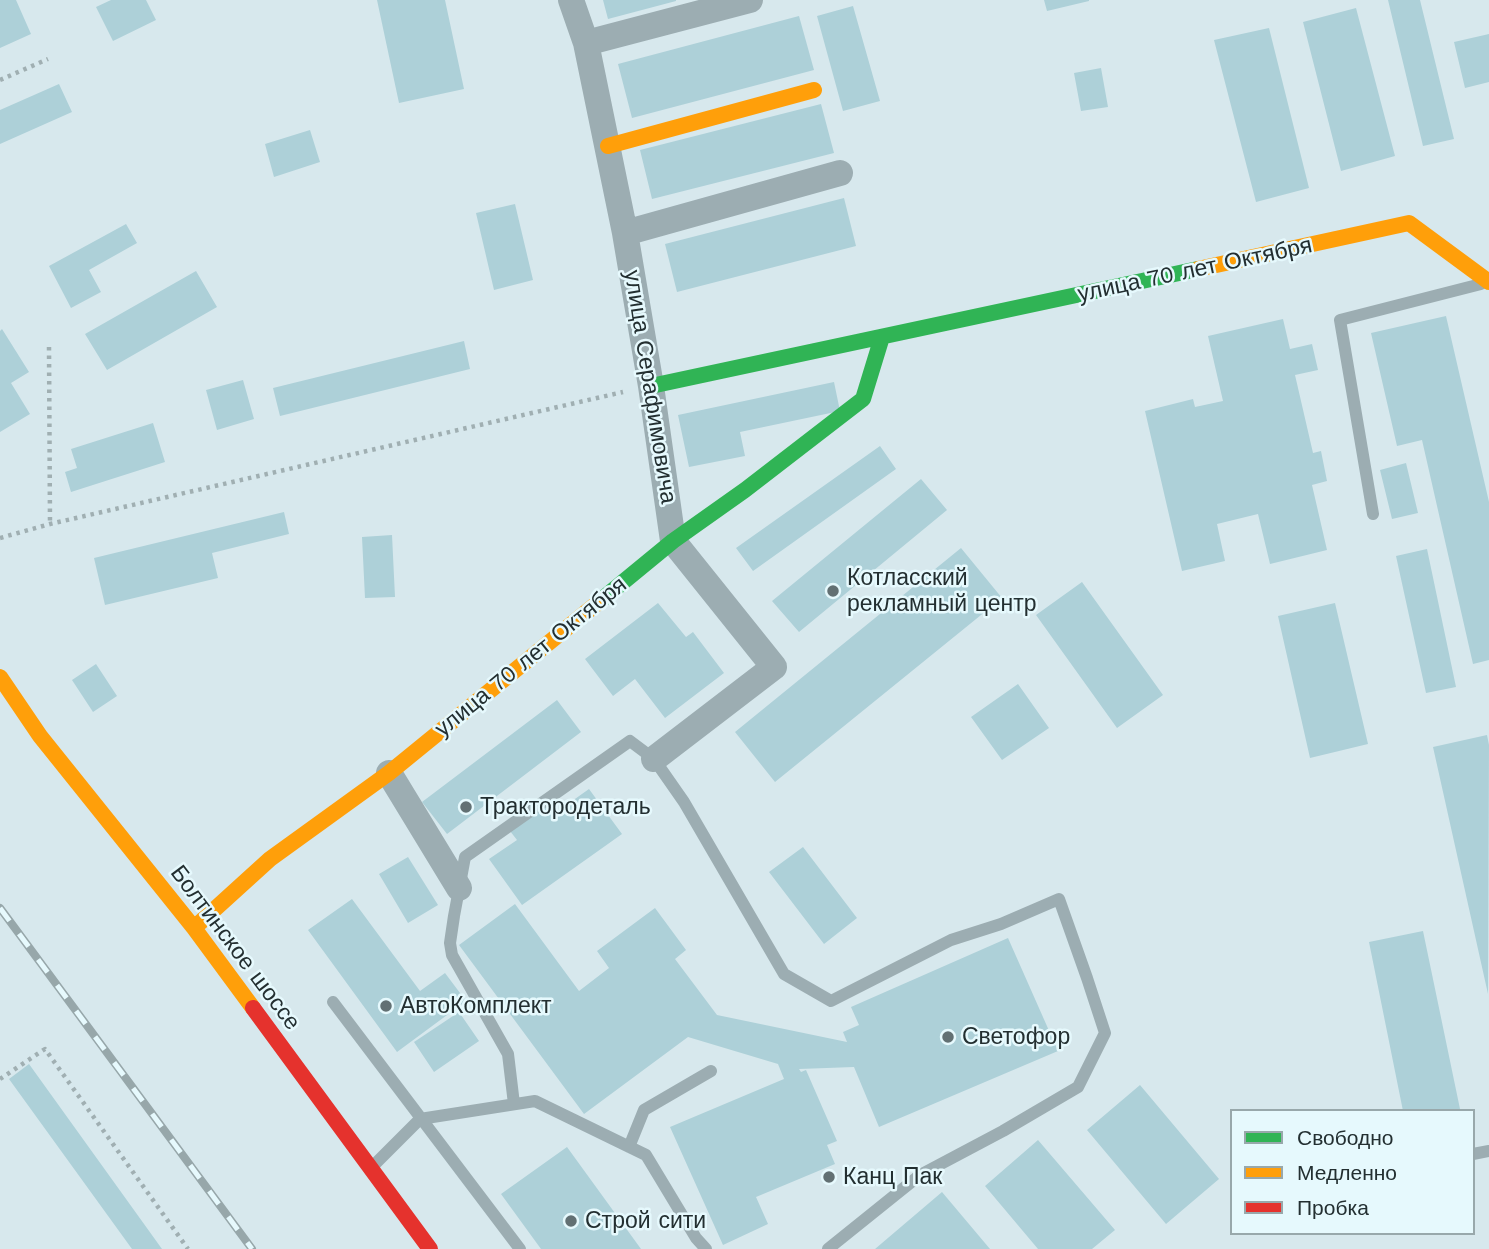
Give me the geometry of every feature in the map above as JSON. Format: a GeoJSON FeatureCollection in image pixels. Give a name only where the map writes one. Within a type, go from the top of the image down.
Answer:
{"type":"FeatureCollection","features":[{"type":"Feature","properties":{"kind":"street","name":"улица Серафимовича"},"geometry":{"type":"LineString","coordinates":[[571,0],[586,43],[625,233],[652,386],[673,541]]}},
{"type":"Feature","properties":{"kind":"street"},"geometry":{"type":"LineString","coordinates":[[586,43],[750,0]]}},
{"type":"Feature","properties":{"kind":"street"},"geometry":{"type":"LineString","coordinates":[[608,146],[814,90]]}},
{"type":"Feature","properties":{"kind":"street"},"geometry":{"type":"LineString","coordinates":[[625,233],[839,173]]}},
{"type":"Feature","properties":{"kind":"street","name":"улица 70 лет Октября"},"geometry":{"type":"LineString","coordinates":[[652,386],[1409,223],[1489,284]]}},
{"type":"Feature","properties":{"kind":"street","name":"улица 70 лет Октября"},"geometry":{"type":"LineString","coordinates":[[194,928],[270,859],[390,773],[673,541],[863,400],[882,337]]}},
{"type":"Feature","properties":{"kind":"street"},"geometry":{"type":"LineString","coordinates":[[654,759],[774,667],[673,541]]}},
{"type":"Feature","properties":{"kind":"street","name":"Болтинское шоссе"},"geometry":{"type":"LineString","coordinates":[[0,677],[40,736],[194,928],[430,1249]]}},
{"type":"Feature","properties":{"kind":"street"},"geometry":{"type":"LineString","coordinates":[[390,773],[459,888]]}},
{"type":"Feature","properties":{"kind":"lane"},"geometry":{"type":"LineString","coordinates":[[1373,514],[1340,320],[1489,284]]}},
{"type":"Feature","properties":{"kind":"lane"},"geometry":{"type":"LineString","coordinates":[[514,1104],[508,1054],[452,955],[450,943],[465,857],[630,741],[654,759],[684,802],[784,974],[831,1001],[951,940],[1001,924],[1059,899],[1105,1033],[1077,1087],[1003,1131],[920,1175],[828,1249]]}},
{"type":"Feature","properties":{"kind":"lane"},"geometry":{"type":"LineString","coordinates":[[333,1002],[520,1249]]}},
{"type":"Feature","properties":{"kind":"lane"},"geometry":{"type":"LineString","coordinates":[[629,1147],[644,1110],[710,1071]]}},
{"type":"Feature","properties":{"kind":"lane"},"geometry":{"type":"LineString","coordinates":[[371,1168],[420,1118],[535,1101],[646,1155],[696,1238],[706,1249]]}},
{"type":"Feature","properties":{"kind":"path"},"geometry":{"type":"LineString","coordinates":[[0,80],[48,59]]}},
{"type":"Feature","properties":{"kind":"path"},"geometry":{"type":"LineString","coordinates":[[49,347],[50,524]]}},
{"type":"Feature","properties":{"kind":"path"},"geometry":{"type":"LineString","coordinates":[[0,538],[423,437],[652,386]]}},
{"type":"Feature","properties":{"kind":"path"},"geometry":{"type":"LineString","coordinates":[[0,1079],[45,1049],[188,1249]]}},
{"type":"Feature","properties":{"kind":"building"},"geometry":{"type":"Polygon","coordinates":[[[0,0],[16,0],[31,34],[0,48],[0,0]]]}},
{"type":"Feature","properties":{"kind":"building"},"geometry":{"type":"Polygon","coordinates":[[[111,0],[146,0],[156,20],[113,41],[96,7],[111,0]]]}},
{"type":"Feature","properties":{"kind":"building"},"geometry":{"type":"Polygon","coordinates":[[[377,0],[445,0],[464,89],[399,103],[377,0]]]}},
{"type":"Feature","properties":{"kind":"building"},"geometry":{"type":"Polygon","coordinates":[[[603,0],[676,0],[676,1],[608,19],[603,0]]]}},
{"type":"Feature","properties":{"kind":"building"},"geometry":{"type":"Polygon","coordinates":[[[1044,0],[1089,0],[1089,1],[1047,11],[1044,0]]]}},
{"type":"Feature","properties":{"kind":"building"},"geometry":{"type":"Polygon","coordinates":[[[1388,0],[1420,0],[1454,139],[1423,146],[1388,0]]]}},
{"type":"Feature","properties":{"kind":"building"},"geometry":{"type":"Polygon","coordinates":[[[853,6],[880,101],[843,111],[817,16],[853,6]]]}},
{"type":"Feature","properties":{"kind":"building"},"geometry":{"type":"Polygon","coordinates":[[[1356,8],[1395,156],[1341,171],[1303,22],[1356,8]]]}},
{"type":"Feature","properties":{"kind":"building"},"geometry":{"type":"Polygon","coordinates":[[[799,16],[814,70],[632,118],[618,64],[799,16]]]}},
{"type":"Feature","properties":{"kind":"building"},"geometry":{"type":"Polygon","coordinates":[[[1269,28],[1309,188],[1256,202],[1214,40],[1269,28]]]}},
{"type":"Feature","properties":{"kind":"building"},"geometry":{"type":"Polygon","coordinates":[[[1489,34],[1489,82],[1465,88],[1454,42],[1489,34]]]}},
{"type":"Feature","properties":{"kind":"building"},"geometry":{"type":"Polygon","coordinates":[[[1101,68],[1108,107],[1081,111],[1074,73],[1101,68]]]}},
{"type":"Feature","properties":{"kind":"building"},"geometry":{"type":"Polygon","coordinates":[[[59,84],[72,112],[0,144],[0,110],[59,84]]]}},
{"type":"Feature","properties":{"kind":"building"},"geometry":{"type":"Polygon","coordinates":[[[821,104],[834,153],[652,199],[640,150],[821,104]]]}},
{"type":"Feature","properties":{"kind":"building"},"geometry":{"type":"Polygon","coordinates":[[[310,130],[320,162],[274,177],[265,144],[310,130]]]}},
{"type":"Feature","properties":{"kind":"building"},"geometry":{"type":"Polygon","coordinates":[[[844,198],[856,246],[677,292],[665,244],[844,198]]]}},
{"type":"Feature","properties":{"kind":"building"},"geometry":{"type":"Polygon","coordinates":[[[515,204],[533,280],[494,290],[476,213],[515,204]]]}},
{"type":"Feature","properties":{"kind":"building"},"geometry":{"type":"Polygon","coordinates":[[[126,224],[137,243],[89,270],[101,292],[71,308],[49,266],[126,224]]]}},
{"type":"Feature","properties":{"kind":"building"},"geometry":{"type":"Polygon","coordinates":[[[196,271],[217,307],[107,370],[85,334],[196,271]]]}},
{"type":"Feature","properties":{"kind":"building"},"geometry":{"type":"Polygon","coordinates":[[[1446,316],[1489,502],[1489,660],[1473,664],[1422,440],[1397,446],[1371,333],[1446,316]]]}},
{"type":"Feature","properties":{"kind":"building"},"geometry":{"type":"Polygon","coordinates":[[[1283,319],[1290,349],[1312,344],[1318,370],[1295,375],[1313,453],[1321,451],[1327,481],[1312,485],[1327,550],[1270,564],[1258,514],[1217,524],[1225,561],[1182,571],[1145,411],[1193,399],[1195,407],[1223,401],[1208,336],[1283,319]]]}},
{"type":"Feature","properties":{"kind":"building"},"geometry":{"type":"Polygon","coordinates":[[[2,329],[29,372],[11,383],[30,414],[0,432],[0,331],[2,329]]]}},
{"type":"Feature","properties":{"kind":"building"},"geometry":{"type":"Polygon","coordinates":[[[464,341],[470,369],[280,416],[273,388],[464,341]]]}},
{"type":"Feature","properties":{"kind":"building"},"geometry":{"type":"Polygon","coordinates":[[[243,380],[254,419],[217,430],[206,390],[243,380]]]}},
{"type":"Feature","properties":{"kind":"building"},"geometry":{"type":"Polygon","coordinates":[[[834,382],[840,411],[740,432],[745,456],[689,467],[678,415],[834,382]]]}},
{"type":"Feature","properties":{"kind":"building"},"geometry":{"type":"Polygon","coordinates":[[[153,423],[165,462],[71,492],[65,472],[77,468],[71,449],[153,423]]]}},
{"type":"Feature","properties":{"kind":"building"},"geometry":{"type":"Polygon","coordinates":[[[880,446],[896,469],[753,571],[736,548],[880,446]]]}},
{"type":"Feature","properties":{"kind":"building"},"geometry":{"type":"Polygon","coordinates":[[[1406,463],[1418,513],[1392,519],[1380,470],[1406,463]]]}},
{"type":"Feature","properties":{"kind":"building"},"geometry":{"type":"Polygon","coordinates":[[[921,479],[947,510],[799,632],[772,601],[921,479]]]}},
{"type":"Feature","properties":{"kind":"building"},"geometry":{"type":"Polygon","coordinates":[[[284,512],[289,534],[212,553],[218,578],[105,605],[94,558],[284,512]]]}},
{"type":"Feature","properties":{"kind":"building"},"geometry":{"type":"Polygon","coordinates":[[[392,535],[395,597],[365,598],[362,537],[392,535]]]}},
{"type":"Feature","properties":{"kind":"building"},"geometry":{"type":"Polygon","coordinates":[[[961,548],[1002,598],[775,782],[735,732],[961,548]]]}},
{"type":"Feature","properties":{"kind":"building"},"geometry":{"type":"Polygon","coordinates":[[[1427,549],[1456,687],[1426,693],[1396,556],[1427,549]]]}},
{"type":"Feature","properties":{"kind":"building"},"geometry":{"type":"Polygon","coordinates":[[[1082,582],[1163,695],[1117,728],[1036,615],[1082,582]]]}},
{"type":"Feature","properties":{"kind":"building"},"geometry":{"type":"Polygon","coordinates":[[[658,603],[686,637],[693,632],[724,673],[665,718],[635,679],[613,696],[585,659],[658,603]]]}},
{"type":"Feature","properties":{"kind":"building"},"geometry":{"type":"Polygon","coordinates":[[[1335,603],[1368,744],[1310,758],[1278,616],[1335,603]]]}},
{"type":"Feature","properties":{"kind":"building"},"geometry":{"type":"Polygon","coordinates":[[[96,664],[117,696],[93,712],[72,680],[96,664]]]}},
{"type":"Feature","properties":{"kind":"building"},"geometry":{"type":"Polygon","coordinates":[[[1018,684],[1049,728],[1002,760],[971,717],[1018,684]]]}},
{"type":"Feature","properties":{"kind":"building"},"geometry":{"type":"Polygon","coordinates":[[[557,700],[581,732],[447,834],[422,802],[557,700]]]}},
{"type":"Feature","properties":{"kind":"building"},"geometry":{"type":"Polygon","coordinates":[[[1487,735],[1489,745],[1488,994],[1433,747],[1487,735]]]}},
{"type":"Feature","properties":{"kind":"building"},"geometry":{"type":"Polygon","coordinates":[[[589,789],[622,834],[522,905],[489,859],[517,840],[510,831],[552,802],[558,811],[589,789]]]}},
{"type":"Feature","properties":{"kind":"building"},"geometry":{"type":"Polygon","coordinates":[[[803,847],[857,918],[824,944],[769,872],[803,847]]]}},
{"type":"Feature","properties":{"kind":"building"},"geometry":{"type":"Polygon","coordinates":[[[408,857],[438,905],[408,923],[379,874],[408,857]]]}},
{"type":"Feature","properties":{"kind":"building"},"geometry":{"type":"Polygon","coordinates":[[[352,899],[420,991],[445,973],[466,1001],[397,1052],[308,930],[352,899]]]}},
{"type":"Feature","properties":{"kind":"building"},"geometry":{"type":"Polygon","coordinates":[[[515,904],[579,991],[609,968],[597,951],[655,908],[686,950],[675,959],[717,1015],[847,1042],[843,1032],[859,1025],[851,1007],[1008,938],[1058,1051],[879,1127],[854,1067],[799,1069],[801,1072],[806,1070],[837,1141],[827,1145],[835,1164],[756,1197],[768,1224],[723,1245],[670,1127],[784,1079],[778,1064],[688,1037],[584,1114],[459,945],[515,904]]]}},
{"type":"Feature","properties":{"kind":"building"},"geometry":{"type":"Polygon","coordinates":[[[1423,931],[1460,1109],[1403,1109],[1369,942],[1423,931]]]}},
{"type":"Feature","properties":{"kind":"building"},"geometry":{"type":"Polygon","coordinates":[[[459,1012],[479,1041],[434,1072],[414,1042],[459,1012]]]}},
{"type":"Feature","properties":{"kind":"building"},"geometry":{"type":"Polygon","coordinates":[[[29,1064],[162,1249],[132,1249],[9,1079],[29,1064]]]}},
{"type":"Feature","properties":{"kind":"building"},"geometry":{"type":"Polygon","coordinates":[[[1140,1085],[1219,1179],[1166,1224],[1087,1130],[1140,1085]]]}},
{"type":"Feature","properties":{"kind":"building"},"geometry":{"type":"Polygon","coordinates":[[[1038,1140],[1115,1230],[1092,1249],[1038,1249],[985,1186],[1038,1140]]]}},
{"type":"Feature","properties":{"kind":"building","name":"Строй сити"},"geometry":{"type":"Polygon","coordinates":[[[567,1147],[641,1249],[541,1249],[501,1194],[567,1147]]]}},
{"type":"Feature","properties":{"kind":"building"},"geometry":{"type":"Polygon","coordinates":[[[942,1192],[990,1249],[875,1249],[942,1192]]]}},
{"type":"Feature","properties":{"kind":"railway"},"geometry":{"type":"LineString","coordinates":[[0,908],[252,1249]]}},
{"type":"Feature","properties":{"kind":"traffic: fast"},"geometry":{"type":"LineString","coordinates":[[651,386],[1198,269]]}},
{"type":"Feature","properties":{"kind":"traffic: fast"},"geometry":{"type":"LineString","coordinates":[[600,601],[673,541],[745,490],[863,399],[882,337]]}},
{"type":"Feature","properties":{"kind":"traffic: slow"},"geometry":{"type":"LineString","coordinates":[[608,146],[814,90]]}},
{"type":"Feature","properties":{"kind":"traffic: slow"},"geometry":{"type":"LineString","coordinates":[[1198,269],[1409,223],[1489,282]]}},
{"type":"Feature","properties":{"kind":"traffic: slow"},"geometry":{"type":"LineString","coordinates":[[194,928],[270,859],[389,773],[600,601]]}},
{"type":"Feature","properties":{"kind":"traffic: slow"},"geometry":{"type":"LineString","coordinates":[[0,677],[40,736],[194,928],[253,1008]]}},
{"type":"Feature","properties":{"kind":"traffic: jam"},"geometry":{"type":"LineString","coordinates":[[253,1008],[430,1249]]}},
{"type":"Feature","properties":{"kind":"place","name":"Котласский рекламный центр"},"geometry":{"type":"Point","coordinates":[833,591]}},
{"type":"Feature","properties":{"kind":"place","name":"Трактородеталь"},"geometry":{"type":"Point","coordinates":[466,807]}},
{"type":"Feature","properties":{"kind":"place","name":"АвтоКомплект"},"geometry":{"type":"Point","coordinates":[386,1006]}},
{"type":"Feature","properties":{"kind":"place","name":"Светофор"},"geometry":{"type":"Point","coordinates":[948,1037]}},
{"type":"Feature","properties":{"kind":"place","name":"Канц Пак"},"geometry":{"type":"Point","coordinates":[829,1177]}},
{"type":"Feature","properties":{"kind":"place","name":"Строй сити"},"geometry":{"type":"Point","coordinates":[571,1221]}}]}
